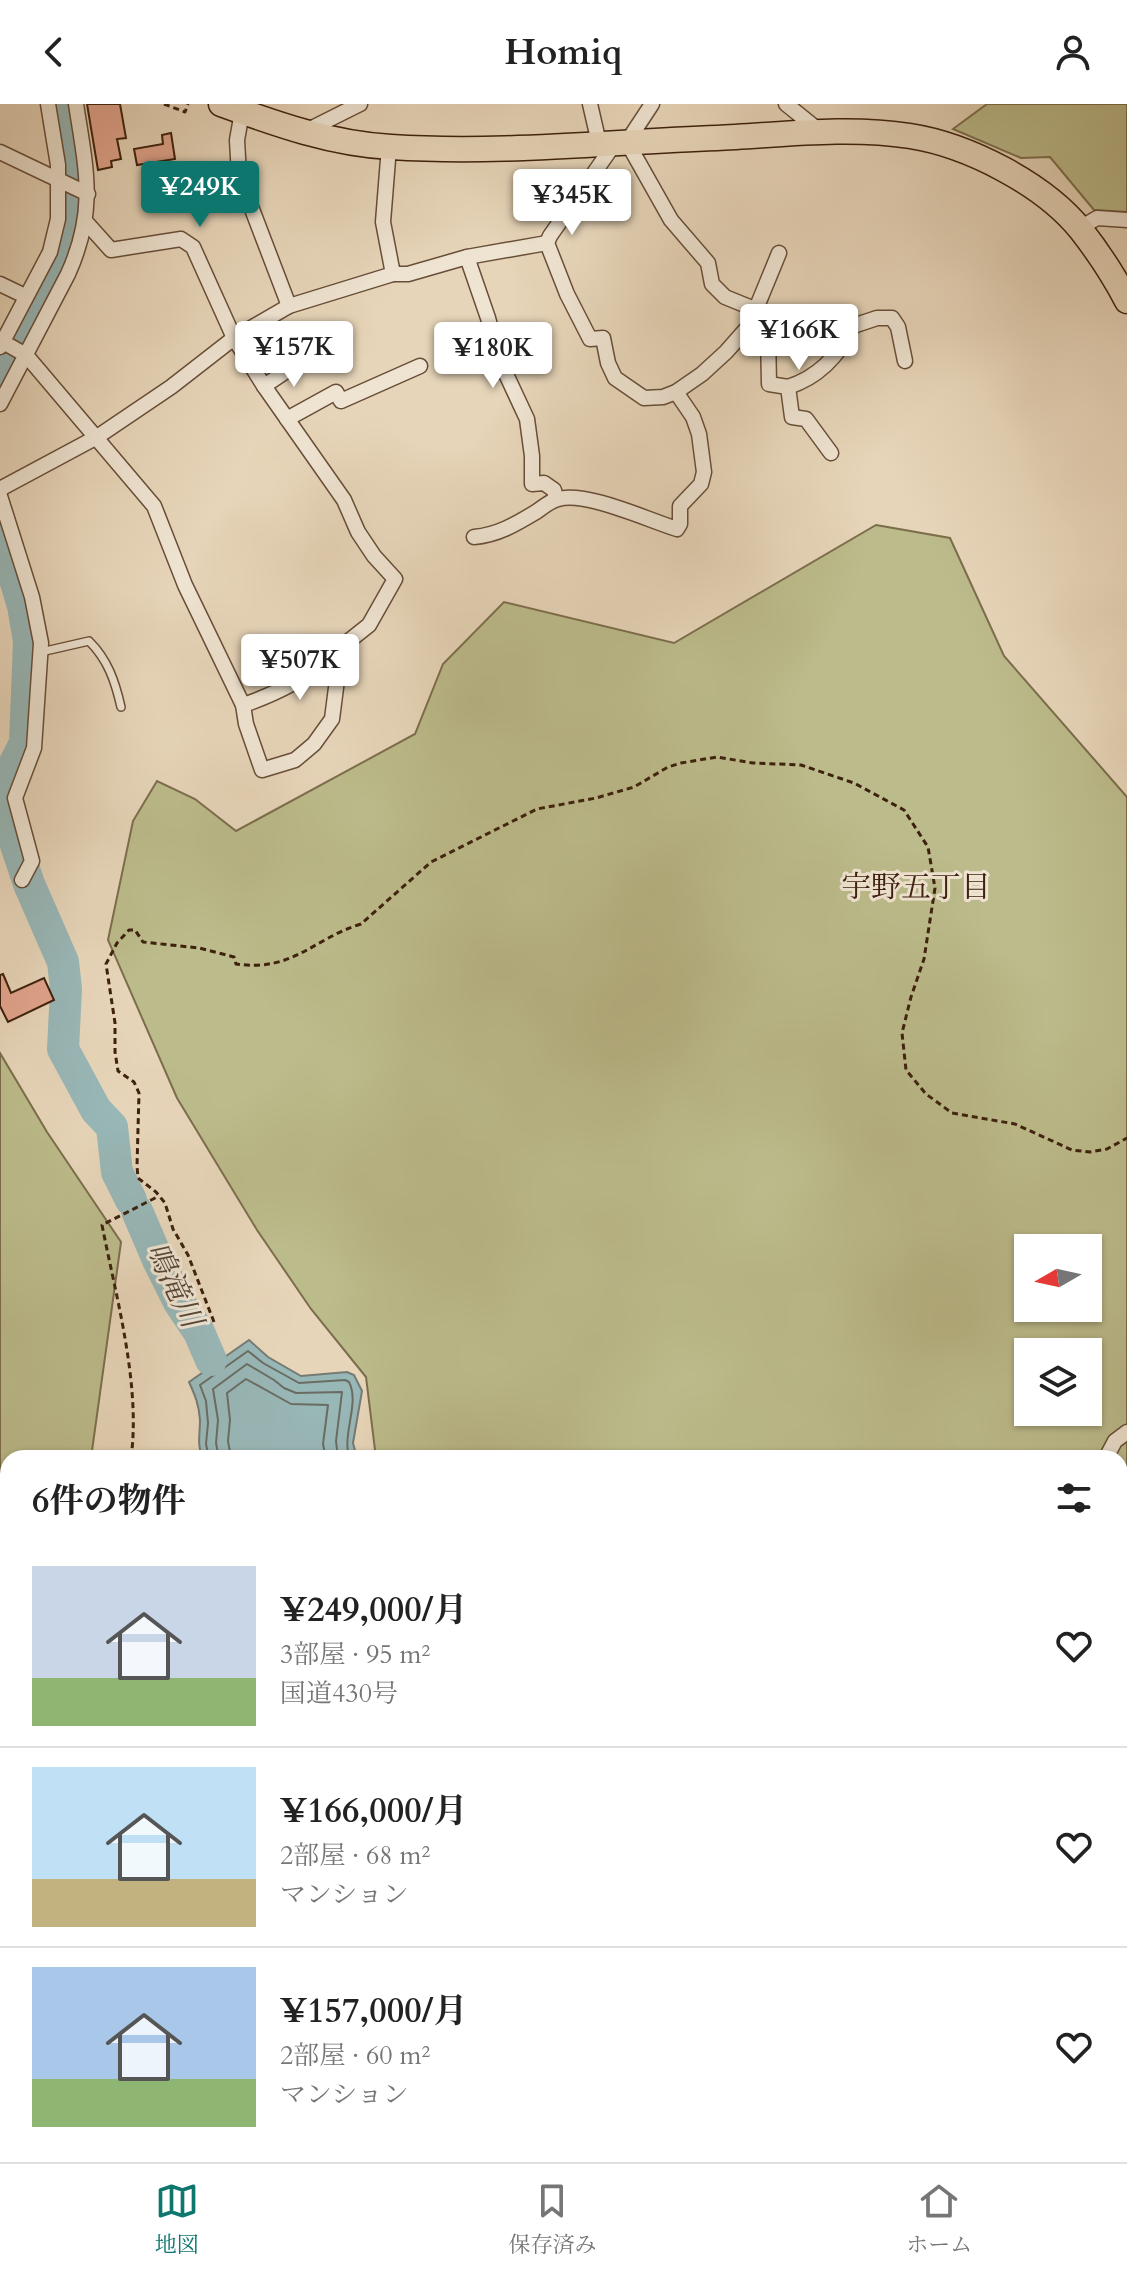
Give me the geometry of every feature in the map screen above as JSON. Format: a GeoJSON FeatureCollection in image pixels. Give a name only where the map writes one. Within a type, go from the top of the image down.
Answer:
{"type":"FeatureCollection","features":[{"type":"Feature","properties":{"kind":"highway"},"geometry":{"type":"LineString","coordinates":[[231,107],[303,132],[345,142],[389,147],[489,148],[822,133],[873,132],[910,136],[946,144],[1015,176],[1050,200],[1080,228],[1111,271],[1127,301]]}},
{"type":"Feature","properties":{"kind":"street"},"geometry":{"type":"LineString","coordinates":[[12,349],[97,437],[154,506],[185,585],[243,705],[246,724],[262,770],[295,760],[314,744],[332,719],[337,680],[335,652],[369,625],[395,579],[374,556],[358,532],[344,500],[234,338],[193,247],[181,239],[111,250],[85,221],[48,104]]}},
{"type":"Feature","properties":{"kind":"street"},"geometry":{"type":"LineString","coordinates":[[0,404],[25,296],[52,245],[58,219],[74,188],[76,104]]}},
{"type":"Feature","properties":{"kind":"street"},"geometry":{"type":"LineString","coordinates":[[303,132],[360,104]]}},
{"type":"Feature","properties":{"kind":"street"},"geometry":{"type":"LineString","coordinates":[[590,104],[671,220],[708,263],[712,284],[725,297],[757,310]]}},
{"type":"Feature","properties":{"kind":"street"},"geometry":{"type":"LineString","coordinates":[[652,104],[614,142],[547,243],[567,294],[590,339],[603,338],[615,378],[644,398],[663,397],[676,392],[702,374],[749,326],[779,253]]}},
{"type":"Feature","properties":{"kind":"street"},"geometry":{"type":"LineString","coordinates":[[786,104],[822,133]]}},
{"type":"Feature","properties":{"kind":"street"},"geometry":{"type":"LineString","coordinates":[[231,107],[239,175],[289,306]]}},
{"type":"Feature","properties":{"kind":"street"},"geometry":{"type":"LineString","coordinates":[[389,147],[383,222],[393,274]]}},
{"type":"Feature","properties":{"kind":"street"},"geometry":{"type":"LineString","coordinates":[[0,152],[74,188]]}},
{"type":"Feature","properties":{"kind":"street"},"geometry":{"type":"LineString","coordinates":[[1080,228],[1097,218],[1127,220]]}},
{"type":"Feature","properties":{"kind":"street"},"geometry":{"type":"LineString","coordinates":[[12,349],[76,255],[85,221]]}},
{"type":"Feature","properties":{"kind":"street"},"geometry":{"type":"LineString","coordinates":[[0,489],[97,437],[171,387],[234,338],[289,306],[393,274],[408,274],[467,257],[547,243]]}},
{"type":"Feature","properties":{"kind":"street"},"geometry":{"type":"LineString","coordinates":[[467,257],[499,359],[527,419],[532,484],[544,483],[554,490],[556,499]]}},
{"type":"Feature","properties":{"kind":"street"},"geometry":{"type":"LineString","coordinates":[[0,284],[25,296]]}},
{"type":"Feature","properties":{"kind":"street"},"geometry":{"type":"LineString","coordinates":[[749,326],[768,334],[769,384],[788,387],[806,381],[830,362],[853,326],[877,318],[892,318],[898,327],[905,361]]}},
{"type":"Feature","properties":{"kind":"street"},"geometry":{"type":"LineString","coordinates":[[264,386],[303,360]]}},
{"type":"Feature","properties":{"kind":"street"},"geometry":{"type":"LineString","coordinates":[[287,419],[336,392],[341,401],[420,366]]}},
{"type":"Feature","properties":{"kind":"street"},"geometry":{"type":"LineString","coordinates":[[788,387],[792,417],[806,419],[831,453]]}},
{"type":"Feature","properties":{"kind":"street"},"geometry":{"type":"LineString","coordinates":[[474,537],[491,536],[556,499],[589,499],[677,529],[680,506],[701,484],[704,472],[699,434],[693,417],[676,392]]}},
{"type":"Feature","properties":{"kind":"street"},"geometry":{"type":"LineString","coordinates":[[0,496],[32,597],[41,652],[34,748],[15,798],[32,861],[22,880]]}},
{"type":"Feature","properties":{"kind":"street"},"geometry":{"type":"LineString","coordinates":[[243,705],[297,683],[335,656]]}},
{"type":"Feature","properties":{"kind":"street"},"geometry":{"type":"LineString","coordinates":[[1110,1450],[1115,1441],[1127,1432]]}},
{"type":"Feature","properties":{"kind":"lane"},"geometry":{"type":"LineString","coordinates":[[41,652],[89,641],[100,652],[113,674],[121,707]]}},
{"type":"Feature","properties":{"kind":"path"},"geometry":{"type":"LineString","coordinates":[[164,104],[185,112],[188,104]]}},
{"type":"Feature","properties":{"kind":"path"},"geometry":{"type":"LineString","coordinates":[[214,1322],[188,1255],[173,1229],[165,1203],[138,1178],[139,1093],[134,1082],[118,1071],[106,964],[117,943],[129,930],[135,930],[143,942],[199,948],[234,957],[236,964],[256,966],[291,959],[361,924],[431,862],[537,809],[596,798],[634,787],[668,767],[717,757],[753,763],[801,765],[854,783],[904,810],[928,847],[935,888],[924,959],[902,1033],[906,1070],[926,1094],[952,1113],[1015,1124],[1072,1150],[1090,1152],[1107,1149],[1127,1138]]}},
{"type":"Feature","properties":{"kind":"path"},"geometry":{"type":"LineString","coordinates":[[132,1450],[134,1436],[128,1359],[102,1225],[159,1196]]}},
{"type":"Feature","properties":{"kind":"shaded area"},"geometry":{"type":"Polygon","coordinates":[[[987,104],[1127,104],[1127,212],[1094,210],[1050,157],[1021,158],[953,129],[987,104]]]}},
{"type":"Feature","properties":{"kind":"shaded area"},"geometry":{"type":"Polygon","coordinates":[[[876,525],[950,538],[1004,656],[1127,797],[1127,1450],[375,1450],[366,1377],[311,1309],[257,1230],[177,1098],[108,940],[133,821],[157,781],[195,799],[236,831],[415,734],[443,664],[504,602],[674,643],[876,525]]]}},
{"type":"Feature","properties":{"kind":"shaded area"},"geometry":{"type":"Polygon","coordinates":[[[0,1053],[47,1132],[121,1242],[92,1450],[0,1450],[0,1053]]]}},
{"type":"Feature","properties":{"kind":"water"},"geometry":{"type":"Polygon","coordinates":[[[249,1340],[268,1357],[301,1376],[347,1372],[354,1375],[362,1391],[353,1443],[355,1450],[200,1450],[199,1410],[189,1382],[249,1340]]]}},
{"type":"Feature","properties":{"kind":"building"},"geometry":{"type":"Polygon","coordinates":[[[87,104],[120,104],[126,138],[117,139],[121,159],[111,161],[112,167],[98,170],[87,104]]]}},
{"type":"Feature","properties":{"kind":"building"},"geometry":{"type":"Polygon","coordinates":[[[171,133],[175,159],[137,165],[134,149],[163,144],[162,135],[171,133]]]}},
{"type":"Feature","properties":{"kind":"building"},"geometry":{"type":"Polygon","coordinates":[[[3,974],[11,993],[44,978],[54,1000],[8,1022],[0,1006],[0,975],[3,974]]]}},
{"type":"Feature","properties":{"kind":"waterway","name":"鳴滝川"},"geometry":{"type":"LineString","coordinates":[[0,383],[59,270],[72,235],[77,184],[64,104]]}},
{"type":"Feature","properties":{"kind":"waterway","name":"鳴滝川"},"geometry":{"type":"LineString","coordinates":[[0,529],[23,606],[29,641],[25,743],[2,788],[6,815],[29,884],[63,962],[66,989],[63,1049],[96,1110],[112,1127],[117,1172],[131,1200]]}},
{"type":"Feature","properties":{"kind":"waterway","name":"鳴滝川"},"geometry":{"type":"LineString","coordinates":[[137,1211],[158,1260],[179,1302],[199,1332],[211,1360]]}},
{"type":"Feature","properties":{"kind":"district","name":"宇野五丁目"},"geometry":{"type":"Point","coordinates":[916,887]}}]}
